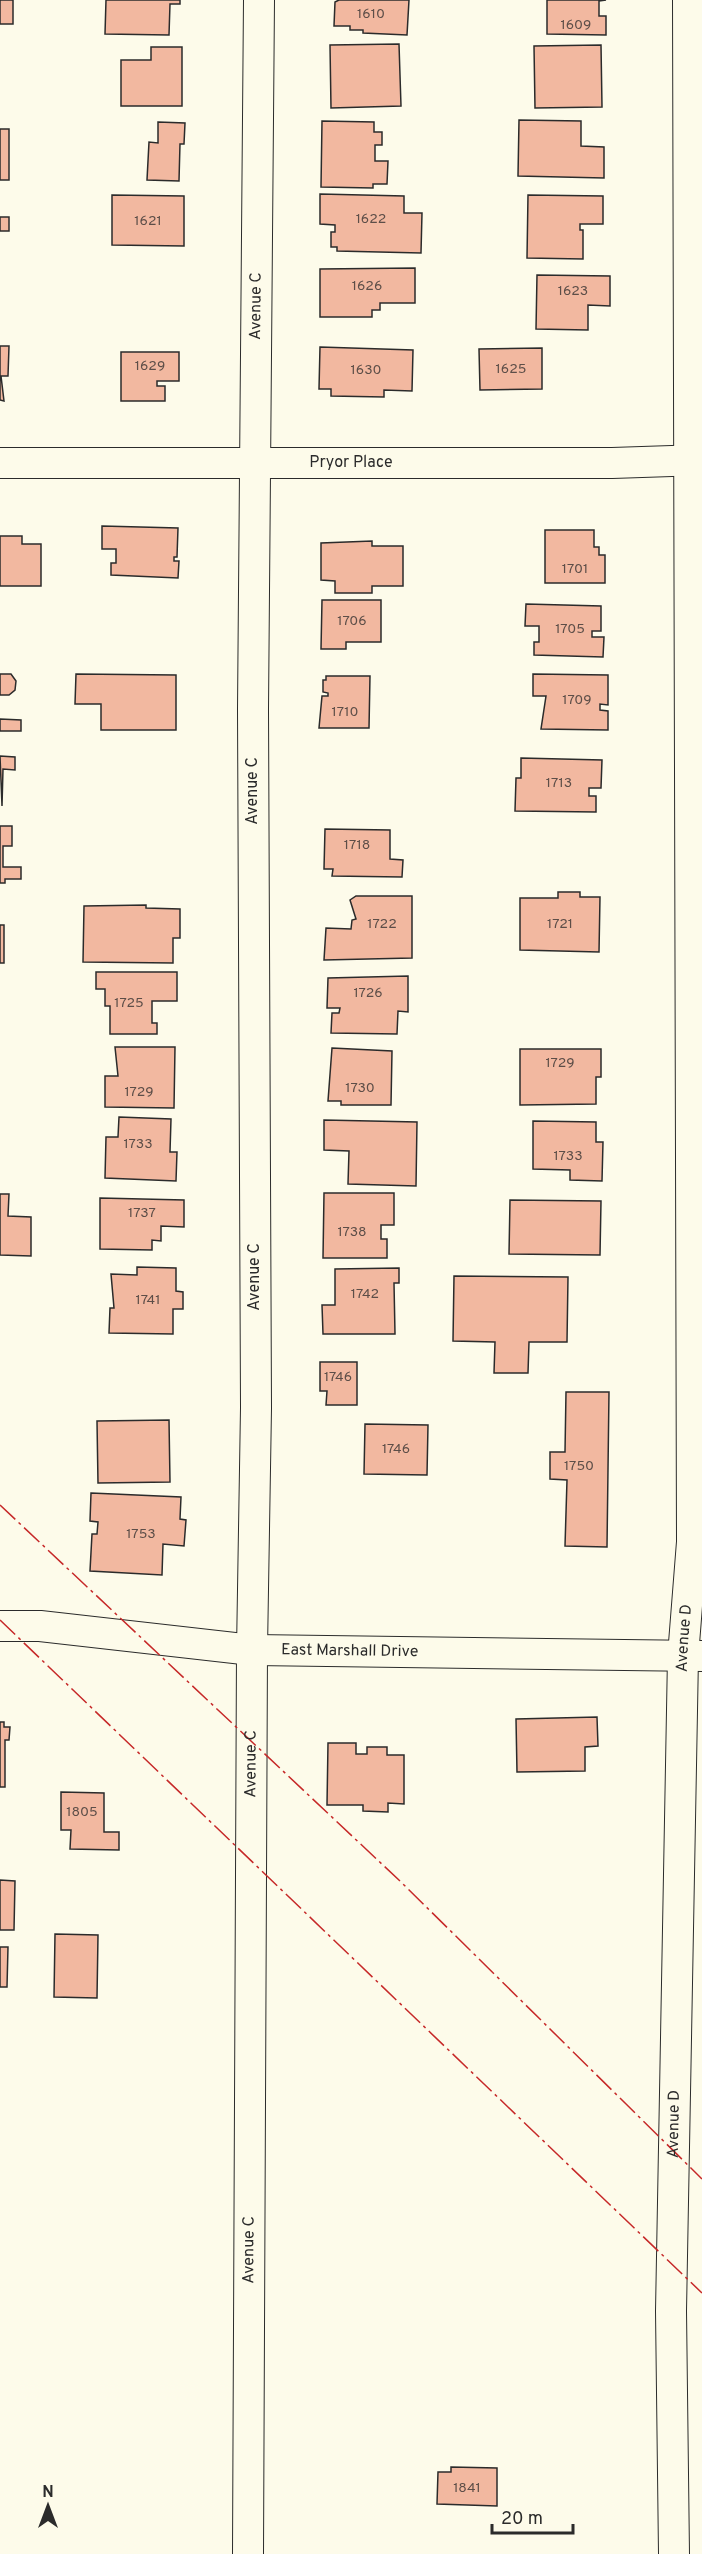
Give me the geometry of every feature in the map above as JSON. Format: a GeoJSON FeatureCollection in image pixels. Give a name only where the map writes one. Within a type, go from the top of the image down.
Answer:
{"type":"FeatureCollection","features":[{"type":"Feature","properties":{"kind":"street","name":"Avenue C"},"geometry":{"type":"LineString","coordinates":[[248,2554],[252,1650],[256,1408],[253,710],[259,0]]}},
{"type":"Feature","properties":{"kind":"street","name":"Avenue D"},"geometry":{"type":"LineString","coordinates":[[674,2554],[671,2311],[692,1656],[695,460],[688,0]]}},
{"type":"Feature","properties":{"kind":"street","name":"Pryor Place"},"geometry":{"type":"LineString","coordinates":[[0,464],[695,460]]}},
{"type":"Feature","properties":{"kind":"street","name":"East Marshall Drive"},"geometry":{"type":"LineString","coordinates":[[0,1626],[40,1626],[252,1650],[692,1656]]}},
{"type":"Feature","properties":{"kind":"building"},"geometry":{"type":"Polygon","coordinates":[[[0,0],[13,0],[13,24],[0,24],[0,0]]]}},
{"type":"Feature","properties":{"kind":"building"},"geometry":{"type":"Polygon","coordinates":[[[106,0],[180,0],[180,4],[170,4],[169,35],[105,34],[106,0]]]}},
{"type":"Feature","properties":{"kind":"building"},"geometry":{"type":"Polygon","coordinates":[[[339,0],[409,0],[407,35],[363,33],[363,30],[350,30],[350,26],[334,26],[335,2],[339,0]]]}},
{"type":"Feature","properties":{"kind":"building"},"geometry":{"type":"Polygon","coordinates":[[[547,0],[606,0],[599,1],[599,16],[606,16],[606,35],[547,34],[547,0]]]}},
{"type":"Feature","properties":{"kind":"building"},"geometry":{"type":"Polygon","coordinates":[[[399,44],[401,106],[331,108],[330,45],[399,44]]]}},
{"type":"Feature","properties":{"kind":"building"},"geometry":{"type":"Polygon","coordinates":[[[601,45],[602,107],[535,108],[534,46],[601,45]]]}},
{"type":"Feature","properties":{"kind":"building"},"geometry":{"type":"Polygon","coordinates":[[[151,47],[182,47],[182,106],[121,106],[121,60],[151,60],[151,47]]]}},
{"type":"Feature","properties":{"kind":"building"},"geometry":{"type":"Polygon","coordinates":[[[519,120],[581,121],[581,146],[604,147],[604,178],[518,176],[519,120]]]}},
{"type":"Feature","properties":{"kind":"building"},"geometry":{"type":"Polygon","coordinates":[[[322,121],[374,122],[374,132],[382,132],[382,145],[375,145],[375,161],[388,161],[387,184],[373,184],[373,188],[321,187],[322,121]]]}},
{"type":"Feature","properties":{"kind":"building"},"geometry":{"type":"Polygon","coordinates":[[[158,122],[185,123],[184,144],[180,144],[179,181],[147,180],[149,142],[158,143],[158,122]]]}},
{"type":"Feature","properties":{"kind":"building"},"geometry":{"type":"Polygon","coordinates":[[[0,129],[9,129],[9,180],[0,180],[0,129]]]}},
{"type":"Feature","properties":{"kind":"building"},"geometry":{"type":"Polygon","coordinates":[[[320,194],[404,196],[404,213],[422,213],[421,253],[337,251],[337,247],[331,247],[331,232],[335,232],[335,225],[320,224],[320,194]]]}},
{"type":"Feature","properties":{"kind":"building"},"geometry":{"type":"Polygon","coordinates":[[[112,195],[184,196],[184,246],[112,245],[112,195]]]}},
{"type":"Feature","properties":{"kind":"building"},"geometry":{"type":"Polygon","coordinates":[[[528,195],[603,196],[603,224],[580,224],[580,230],[583,230],[583,259],[527,258],[528,195]]]}},
{"type":"Feature","properties":{"kind":"building"},"geometry":{"type":"Polygon","coordinates":[[[0,217],[9,217],[9,231],[0,231],[0,217]]]}},
{"type":"Feature","properties":{"kind":"building"},"geometry":{"type":"Polygon","coordinates":[[[415,268],[415,303],[380,303],[380,310],[372,310],[372,317],[320,317],[320,269],[415,268]]]}},
{"type":"Feature","properties":{"kind":"building"},"geometry":{"type":"Polygon","coordinates":[[[537,275],[610,276],[610,306],[588,305],[588,330],[536,329],[537,275]]]}},
{"type":"Feature","properties":{"kind":"building"},"geometry":{"type":"Polygon","coordinates":[[[0,346],[9,346],[8,376],[1,376],[4,401],[0,400],[0,346]]]}},
{"type":"Feature","properties":{"kind":"building"},"geometry":{"type":"Polygon","coordinates":[[[320,347],[413,350],[412,391],[384,390],[384,397],[331,396],[331,389],[319,389],[320,347]]]}},
{"type":"Feature","properties":{"kind":"building"},"geometry":{"type":"Polygon","coordinates":[[[542,348],[542,389],[480,390],[479,349],[542,348]]]}},
{"type":"Feature","properties":{"kind":"building"},"geometry":{"type":"Polygon","coordinates":[[[121,352],[179,352],[179,381],[157,381],[157,386],[165,386],[165,401],[121,401],[121,352]]]}},
{"type":"Feature","properties":{"kind":"building"},"geometry":{"type":"Polygon","coordinates":[[[102,526],[178,528],[177,557],[174,557],[174,561],[179,561],[178,578],[111,575],[111,563],[116,563],[116,549],[102,549],[102,526]]]}},
{"type":"Feature","properties":{"kind":"building"},"geometry":{"type":"Polygon","coordinates":[[[545,530],[594,530],[594,547],[599,547],[599,555],[605,555],[605,583],[545,583],[545,530]]]}},
{"type":"Feature","properties":{"kind":"building"},"geometry":{"type":"Polygon","coordinates":[[[0,536],[22,536],[22,544],[41,544],[41,586],[0,586],[0,536]]]}},
{"type":"Feature","properties":{"kind":"building"},"geometry":{"type":"Polygon","coordinates":[[[372,541],[372,546],[403,546],[403,586],[372,586],[372,593],[335,593],[335,581],[321,580],[321,543],[372,541]]]}},
{"type":"Feature","properties":{"kind":"building"},"geometry":{"type":"Polygon","coordinates":[[[322,600],[381,600],[381,642],[346,642],[346,649],[321,649],[322,600]]]}},
{"type":"Feature","properties":{"kind":"building"},"geometry":{"type":"Polygon","coordinates":[[[526,604],[601,606],[601,631],[592,631],[592,637],[604,637],[603,657],[534,655],[534,642],[539,642],[539,626],[525,626],[526,604]]]}},
{"type":"Feature","properties":{"kind":"building"},"geometry":{"type":"Polygon","coordinates":[[[0,674],[11,674],[16,681],[15,690],[9,695],[0,695],[0,674]]]}},
{"type":"Feature","properties":{"kind":"building"},"geometry":{"type":"Polygon","coordinates":[[[76,674],[176,675],[176,730],[101,730],[101,704],[75,704],[76,674]]]}},
{"type":"Feature","properties":{"kind":"building"},"geometry":{"type":"Polygon","coordinates":[[[533,674],[608,675],[608,705],[600,704],[600,710],[608,711],[608,730],[541,729],[546,696],[533,696],[533,674]]]}},
{"type":"Feature","properties":{"kind":"building"},"geometry":{"type":"Polygon","coordinates":[[[326,676],[370,676],[369,728],[319,728],[322,696],[328,696],[328,693],[323,692],[323,680],[326,680],[326,676]]]}},
{"type":"Feature","properties":{"kind":"building"},"geometry":{"type":"Polygon","coordinates":[[[0,719],[21,720],[21,731],[0,731],[0,719]]]}},
{"type":"Feature","properties":{"kind":"building"},"geometry":{"type":"Polygon","coordinates":[[[0,756],[15,757],[15,770],[3,769],[2,806],[0,756]]]}},
{"type":"Feature","properties":{"kind":"building"},"geometry":{"type":"Polygon","coordinates":[[[521,758],[602,760],[601,788],[589,788],[589,796],[596,796],[596,812],[515,811],[516,778],[521,778],[521,758]]]}},
{"type":"Feature","properties":{"kind":"building"},"geometry":{"type":"Polygon","coordinates":[[[0,826],[12,826],[12,846],[3,846],[3,867],[21,867],[21,879],[5,879],[5,883],[0,883],[0,826]]]}},
{"type":"Feature","properties":{"kind":"building"},"geometry":{"type":"Polygon","coordinates":[[[325,829],[390,830],[390,859],[403,860],[402,877],[332,876],[333,869],[324,869],[325,829]]]}},
{"type":"Feature","properties":{"kind":"building"},"geometry":{"type":"Polygon","coordinates":[[[558,892],[580,892],[580,897],[600,897],[599,952],[520,950],[520,898],[558,898],[558,892]]]}},
{"type":"Feature","properties":{"kind":"building"},"geometry":{"type":"Polygon","coordinates":[[[356,896],[412,896],[412,958],[324,960],[326,928],[351,929],[352,920],[356,919],[350,900],[356,896]]]}},
{"type":"Feature","properties":{"kind":"building"},"geometry":{"type":"Polygon","coordinates":[[[146,905],[146,908],[180,909],[180,938],[173,938],[173,963],[83,962],[84,906],[146,905]]]}},
{"type":"Feature","properties":{"kind":"building"},"geometry":{"type":"Polygon","coordinates":[[[0,925],[4,925],[4,963],[0,963],[0,925]]]}},
{"type":"Feature","properties":{"kind":"building"},"geometry":{"type":"Polygon","coordinates":[[[96,972],[177,972],[177,1001],[152,1001],[152,1023],[157,1023],[157,1034],[110,1034],[110,1006],[105,1006],[105,989],[96,989],[96,972]]]}},
{"type":"Feature","properties":{"kind":"building"},"geometry":{"type":"Polygon","coordinates":[[[408,976],[408,1012],[398,1011],[397,1034],[331,1033],[332,1013],[339,1013],[340,1008],[327,1008],[328,978],[408,976]]]}},
{"type":"Feature","properties":{"kind":"building"},"geometry":{"type":"Polygon","coordinates":[[[115,1047],[175,1047],[174,1108],[105,1107],[105,1076],[118,1076],[115,1047]]]}},
{"type":"Feature","properties":{"kind":"building"},"geometry":{"type":"Polygon","coordinates":[[[332,1048],[392,1051],[391,1105],[341,1105],[341,1101],[328,1101],[332,1048]]]}},
{"type":"Feature","properties":{"kind":"building"},"geometry":{"type":"Polygon","coordinates":[[[520,1049],[601,1049],[601,1077],[596,1077],[596,1104],[520,1105],[520,1049]]]}},
{"type":"Feature","properties":{"kind":"building"},"geometry":{"type":"Polygon","coordinates":[[[119,1117],[171,1119],[170,1152],[177,1152],[176,1181],[105,1178],[106,1137],[118,1137],[119,1117]]]}},
{"type":"Feature","properties":{"kind":"building"},"geometry":{"type":"Polygon","coordinates":[[[324,1120],[417,1122],[416,1186],[348,1184],[349,1151],[324,1150],[324,1120]]]}},
{"type":"Feature","properties":{"kind":"building"},"geometry":{"type":"Polygon","coordinates":[[[533,1121],[596,1122],[596,1142],[603,1142],[602,1181],[570,1180],[570,1170],[533,1169],[533,1121]]]}},
{"type":"Feature","properties":{"kind":"building"},"geometry":{"type":"Polygon","coordinates":[[[324,1193],[394,1193],[394,1225],[381,1225],[381,1239],[387,1239],[387,1258],[323,1258],[324,1193]]]}},
{"type":"Feature","properties":{"kind":"building"},"geometry":{"type":"Polygon","coordinates":[[[0,1194],[9,1194],[8,1216],[31,1217],[31,1256],[0,1255],[0,1194]]]}},
{"type":"Feature","properties":{"kind":"building"},"geometry":{"type":"Polygon","coordinates":[[[100,1198],[184,1200],[184,1227],[161,1226],[161,1241],[152,1240],[152,1250],[100,1249],[100,1198]]]}},
{"type":"Feature","properties":{"kind":"building"},"geometry":{"type":"Polygon","coordinates":[[[510,1200],[601,1201],[600,1255],[509,1254],[510,1200]]]}},
{"type":"Feature","properties":{"kind":"building"},"geometry":{"type":"Polygon","coordinates":[[[137,1267],[176,1268],[176,1291],[183,1292],[183,1309],[173,1309],[173,1334],[109,1333],[110,1308],[114,1308],[111,1274],[137,1275],[137,1267]]]}},
{"type":"Feature","properties":{"kind":"building"},"geometry":{"type":"Polygon","coordinates":[[[399,1268],[399,1283],[394,1283],[395,1334],[323,1334],[322,1305],[335,1305],[335,1269],[399,1268]]]}},
{"type":"Feature","properties":{"kind":"building"},"geometry":{"type":"Polygon","coordinates":[[[454,1276],[568,1277],[567,1342],[529,1342],[528,1373],[494,1373],[495,1342],[453,1341],[454,1276]]]}},
{"type":"Feature","properties":{"kind":"building"},"geometry":{"type":"Polygon","coordinates":[[[320,1362],[357,1362],[357,1405],[326,1405],[327,1391],[320,1391],[320,1362]]]}},
{"type":"Feature","properties":{"kind":"building"},"geometry":{"type":"Polygon","coordinates":[[[566,1392],[609,1392],[607,1547],[565,1546],[567,1480],[550,1479],[550,1452],[565,1452],[566,1392]]]}},
{"type":"Feature","properties":{"kind":"building"},"geometry":{"type":"Polygon","coordinates":[[[169,1420],[170,1482],[98,1483],[97,1421],[169,1420]]]}},
{"type":"Feature","properties":{"kind":"building"},"geometry":{"type":"Polygon","coordinates":[[[365,1424],[428,1425],[427,1475],[364,1474],[365,1424]]]}},
{"type":"Feature","properties":{"kind":"building"},"geometry":{"type":"Polygon","coordinates":[[[91,1493],[181,1497],[180,1519],[186,1520],[184,1546],[163,1544],[162,1575],[90,1571],[92,1534],[97,1534],[98,1522],[90,1521],[91,1493]]]}},
{"type":"Feature","properties":{"kind":"building"},"geometry":{"type":"Polygon","coordinates":[[[597,1717],[598,1746],[585,1747],[585,1771],[517,1772],[516,1719],[597,1717]]]}},
{"type":"Feature","properties":{"kind":"building"},"geometry":{"type":"Polygon","coordinates":[[[0,1722],[4,1722],[4,1727],[10,1727],[9,1740],[5,1740],[5,1787],[0,1787],[0,1722]]]}},
{"type":"Feature","properties":{"kind":"building"},"geometry":{"type":"Polygon","coordinates":[[[328,1743],[356,1743],[356,1754],[367,1754],[367,1747],[387,1747],[387,1755],[404,1755],[404,1804],[388,1803],[388,1812],[363,1811],[363,1805],[327,1805],[328,1743]]]}},
{"type":"Feature","properties":{"kind":"building"},"geometry":{"type":"Polygon","coordinates":[[[61,1792],[104,1793],[104,1832],[119,1832],[119,1850],[70,1849],[71,1830],[61,1830],[61,1792]]]}},
{"type":"Feature","properties":{"kind":"building"},"geometry":{"type":"Polygon","coordinates":[[[0,1880],[15,1881],[14,1930],[0,1930],[0,1880]]]}},
{"type":"Feature","properties":{"kind":"building"},"geometry":{"type":"Polygon","coordinates":[[[55,1934],[98,1935],[97,1998],[54,1997],[55,1934]]]}},
{"type":"Feature","properties":{"kind":"building"},"geometry":{"type":"Polygon","coordinates":[[[0,1947],[8,1947],[7,1987],[0,1987],[0,1947]]]}},
{"type":"Feature","properties":{"kind":"building"},"geometry":{"type":"Polygon","coordinates":[[[451,2467],[497,2468],[497,2506],[437,2504],[438,2472],[451,2472],[451,2467]]]}},
{"type":"Feature","properties":{"kind":"power"},"geometry":{"type":"LineString","coordinates":[[0,1505],[401,1882],[702,2179]]}},
{"type":"Feature","properties":{"kind":"power"},"geometry":{"type":"LineString","coordinates":[[0,1620],[702,2293]]}}]}
